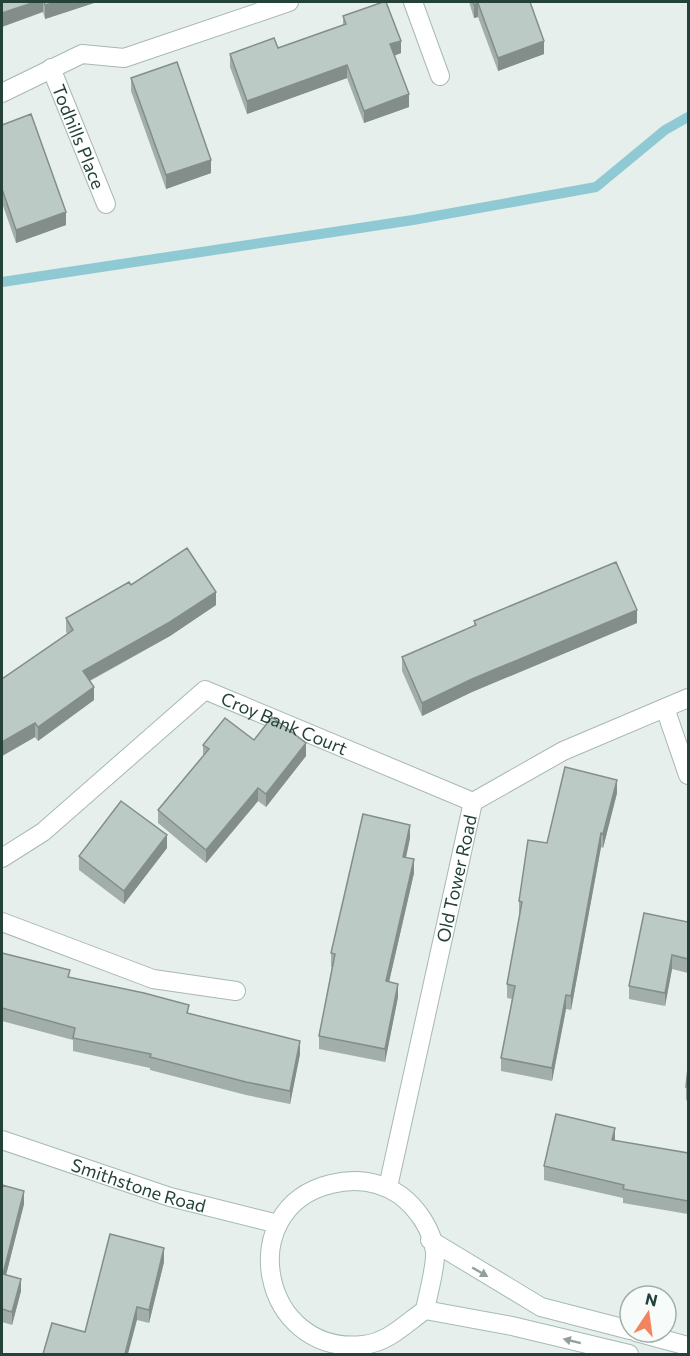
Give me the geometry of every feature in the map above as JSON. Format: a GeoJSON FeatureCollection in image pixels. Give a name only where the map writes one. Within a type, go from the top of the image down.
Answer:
{"type":"FeatureCollection","features":[{"type":"Feature","properties":{"kind":"street","name":"Todhills Place"},"geometry":{"type":"LineString","coordinates":[[2,93],[82,54],[124,58],[290,2]]}},
{"type":"Feature","properties":{"kind":"street"},"geometry":{"type":"LineString","coordinates":[[413,2],[440,76]]}},
{"type":"Feature","properties":{"kind":"street","name":"Todhills Place"},"geometry":{"type":"LineString","coordinates":[[51,68],[106,204]]}},
{"type":"Feature","properties":{"kind":"street","name":"Croy Bank Court"},"geometry":{"type":"LineString","coordinates":[[2,858],[43,832],[205,690],[473,802]]}},
{"type":"Feature","properties":{"kind":"street","name":"Old Tower Road"},"geometry":{"type":"LineString","coordinates":[[388,1187],[473,802],[563,751],[688,698]]}},
{"type":"Feature","properties":{"kind":"street"},"geometry":{"type":"LineString","coordinates":[[664,708],[688,775]]}},
{"type":"Feature","properties":{"kind":"street"},"geometry":{"type":"LineString","coordinates":[[2,922],[153,979],[236,991]]}},
{"type":"Feature","properties":{"kind":"street","name":"Smithstone Road"},"geometry":{"type":"LineString","coordinates":[[2,1140],[170,1197],[278,1224]]}},
{"type":"Feature","properties":{"kind":"street"},"geometry":{"type":"LineString","coordinates":[[350,1179],[388,1187],[412,1204],[421,1215],[435,1252],[425,1310],[396,1334],[364,1345],[336,1349],[310,1334],[297,1325],[277,1299],[269,1272],[270,1245],[278,1224],[291,1206],[315,1188],[350,1179]]}},
{"type":"Feature","properties":{"kind":"street"},"geometry":{"type":"LineString","coordinates":[[430,1240],[541,1307],[618,1327]]}},
{"type":"Feature","properties":{"kind":"street"},"geometry":{"type":"LineString","coordinates":[[425,1310],[512,1326],[629,1354]]}},
{"type":"Feature","properties":{"kind":"building"},"geometry":{"type":"Polygon","coordinates":[[[2,2],[35,2],[2,13],[2,2]]]}},
{"type":"Feature","properties":{"kind":"building"},"geometry":{"type":"Polygon","coordinates":[[[386,2],[401,41],[390,44],[409,94],[364,111],[347,65],[247,101],[230,54],[274,38],[278,48],[346,24],[343,16],[386,2]]]}},
{"type":"Feature","properties":{"kind":"building"},"geometry":{"type":"Polygon","coordinates":[[[473,2],[530,2],[544,41],[498,58],[478,3],[474,5],[473,2]]]}},
{"type":"Feature","properties":{"kind":"building"},"geometry":{"type":"Polygon","coordinates":[[[177,62],[211,160],[166,175],[131,78],[177,62]]]}},
{"type":"Feature","properties":{"kind":"building"},"geometry":{"type":"Polygon","coordinates":[[[31,114],[66,212],[16,230],[2,189],[2,125],[31,114]]]}},
{"type":"Feature","properties":{"kind":"building"},"geometry":{"type":"Polygon","coordinates":[[[187,548],[216,592],[170,622],[83,671],[94,687],[38,727],[35,723],[2,742],[2,679],[73,630],[66,618],[129,582],[131,585],[187,548]]]}},
{"type":"Feature","properties":{"kind":"building"},"geometry":{"type":"Polygon","coordinates":[[[616,562],[637,610],[472,679],[422,703],[402,657],[476,625],[474,621],[616,562]]]}},
{"type":"Feature","properties":{"kind":"building"},"geometry":{"type":"Polygon","coordinates":[[[272,717],[306,743],[266,794],[258,788],[206,850],[158,810],[209,749],[203,745],[225,718],[254,740],[272,717]]]}},
{"type":"Feature","properties":{"kind":"building"},"geometry":{"type":"Polygon","coordinates":[[[565,767],[617,780],[603,834],[601,833],[571,996],[566,995],[552,1068],[501,1058],[515,986],[507,984],[522,902],[519,901],[528,840],[547,843],[565,767]]]}},
{"type":"Feature","properties":{"kind":"building"},"geometry":{"type":"Polygon","coordinates":[[[121,801],[167,835],[124,891],[79,856],[121,801]]]}},
{"type":"Feature","properties":{"kind":"building"},"geometry":{"type":"Polygon","coordinates":[[[363,814],[410,825],[403,857],[414,859],[386,981],[398,984],[385,1049],[319,1036],[335,954],[331,953],[363,814]]]}},
{"type":"Feature","properties":{"kind":"building"},"geometry":{"type":"Polygon","coordinates":[[[644,913],[688,922],[688,959],[672,955],[665,993],[629,986],[644,913]]]}},
{"type":"Feature","properties":{"kind":"building"},"geometry":{"type":"Polygon","coordinates":[[[2,953],[70,970],[68,977],[189,1005],[187,1013],[300,1041],[290,1091],[150,1057],[151,1054],[73,1038],[75,1028],[2,1008],[2,953]]]}},
{"type":"Feature","properties":{"kind":"building"},"geometry":{"type":"Polygon","coordinates":[[[556,1114],[615,1128],[612,1140],[688,1153],[688,1201],[623,1189],[624,1185],[544,1166],[556,1114]]]}},
{"type":"Feature","properties":{"kind":"building"},"geometry":{"type":"Polygon","coordinates":[[[2,1185],[24,1191],[3,1274],[21,1279],[12,1312],[2,1309],[2,1185]]]}},
{"type":"Feature","properties":{"kind":"building"},"geometry":{"type":"Polygon","coordinates":[[[110,1234],[164,1248],[149,1310],[137,1307],[125,1354],[43,1354],[52,1323],[85,1332],[110,1234]]]}},
{"type":"Feature","properties":{"kind":"waterway"},"geometry":{"type":"LineString","coordinates":[[2,282],[413,220],[596,187],[665,130],[688,117]]}}]}
